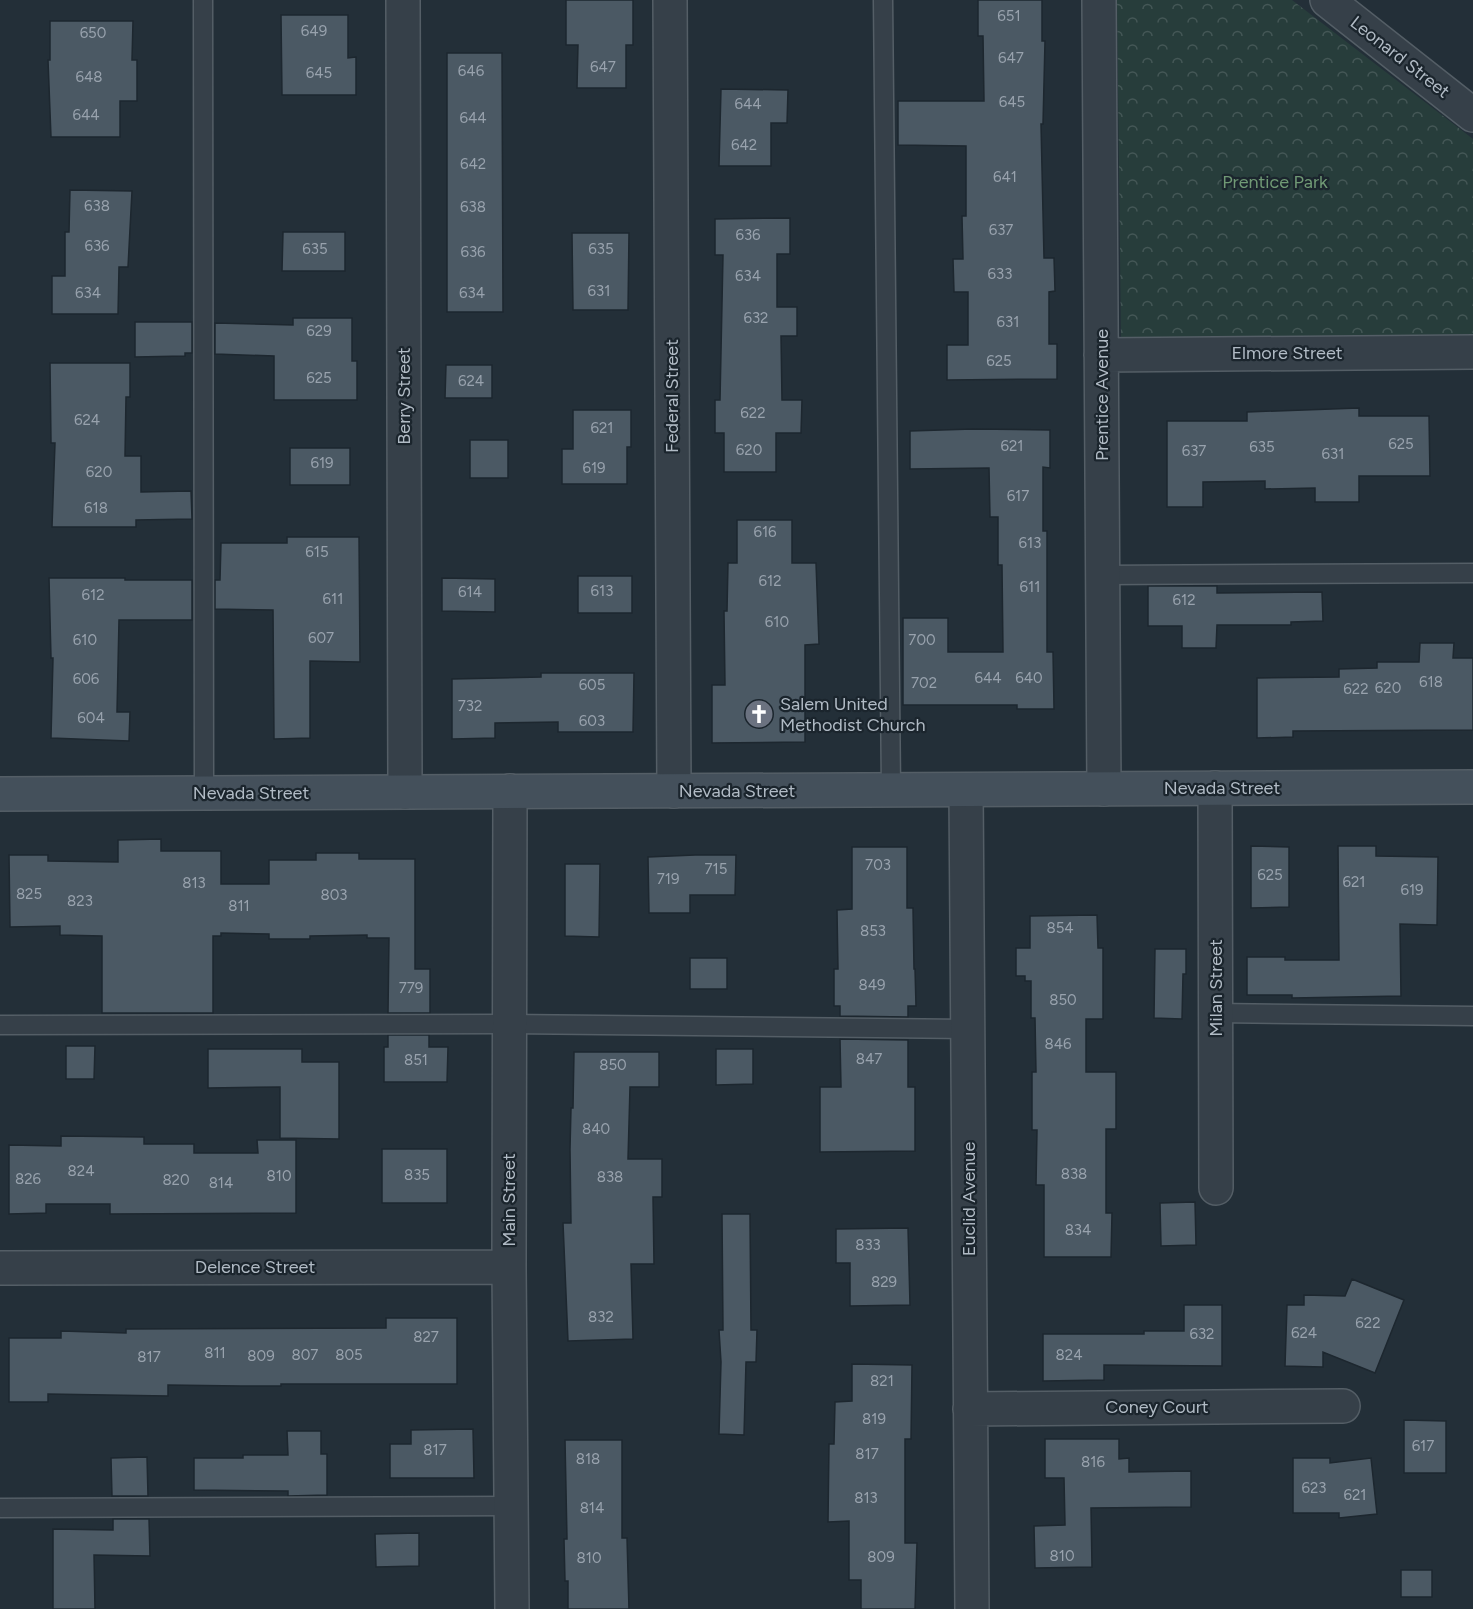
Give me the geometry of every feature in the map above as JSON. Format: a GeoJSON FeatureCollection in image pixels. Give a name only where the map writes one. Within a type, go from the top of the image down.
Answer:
{"type":"FeatureCollection","features":[{"type":"Feature","properties":{"kind":"street","name":"Berry Street"},"geometry":{"type":"LineString","coordinates":[[402,0],[405,792]]}},
{"type":"Feature","properties":{"kind":"street","name":"Federal Street"},"geometry":{"type":"LineString","coordinates":[[670,0],[674,791]]}},
{"type":"Feature","properties":{"kind":"street","name":"Prentice Avenue"},"geometry":{"type":"LineString","coordinates":[[1099,0],[1104,789]]}},
{"type":"Feature","properties":{"kind":"street","name":"Leonard Street"},"geometry":{"type":"LineString","coordinates":[[1327,0],[1473,115]]}},
{"type":"Feature","properties":{"kind":"street","name":"Elmore Street"},"geometry":{"type":"LineString","coordinates":[[1101,355],[1473,352]]}},
{"type":"Feature","properties":{"kind":"street","name":"Nevada Street"},"geometry":{"type":"LineString","coordinates":[[0,794],[1473,787]]}},
{"type":"Feature","properties":{"kind":"street","name":"Milan Street"},"geometry":{"type":"LineString","coordinates":[[1215,788],[1216,1188]]}},
{"type":"Feature","properties":{"kind":"street","name":"Euclid Avenue"},"geometry":{"type":"LineString","coordinates":[[966,790],[972,1609]]}},
{"type":"Feature","properties":{"kind":"street","name":"Main Street"},"geometry":{"type":"LineString","coordinates":[[510,791],[509,1267],[512,1609]]}},
{"type":"Feature","properties":{"kind":"street","name":"Delence Street"},"geometry":{"type":"LineString","coordinates":[[0,1268],[509,1267]]}},
{"type":"Feature","properties":{"kind":"street","name":"Coney Court"},"geometry":{"type":"LineString","coordinates":[[970,1409],[1343,1406]]}},
{"type":"Feature","properties":{"kind":"lane"},"geometry":{"type":"LineString","coordinates":[[203,0],[204,793]]}},
{"type":"Feature","properties":{"kind":"lane"},"geometry":{"type":"LineString","coordinates":[[884,0],[891,790]]}},
{"type":"Feature","properties":{"kind":"lane"},"geometry":{"type":"LineString","coordinates":[[1103,575],[1473,573]]}},
{"type":"Feature","properties":{"kind":"lane"},"geometry":{"type":"LineString","coordinates":[[1216,1013],[1473,1016]]}},
{"type":"Feature","properties":{"kind":"lane"},"geometry":{"type":"LineString","coordinates":[[0,1025],[510,1024],[968,1029]]}},
{"type":"Feature","properties":{"kind":"lane"},"geometry":{"type":"LineString","coordinates":[[0,1509],[511,1506]]}},
{"type":"Feature","properties":{"kind":"green space","name":"Prentice Park"},"geometry":{"type":"Polygon","coordinates":[[[1117,0],[1292,0],[1473,139],[1473,337],[1121,338],[1117,0]]]}},
{"type":"Feature","properties":{"kind":"building"},"geometry":{"type":"Polygon","coordinates":[[[566,0],[633,0],[633,45],[626,45],[626,88],[577,88],[578,45],[566,45],[566,0]]]}},
{"type":"Feature","properties":{"kind":"building"},"geometry":{"type":"Polygon","coordinates":[[[978,0],[1042,0],[1042,41],[1045,41],[1043,124],[1041,124],[1044,258],[1054,258],[1055,291],[1049,292],[1049,344],[1057,344],[1057,379],[947,380],[947,345],[968,345],[968,292],[954,292],[953,259],[963,259],[962,216],[966,216],[966,146],[898,145],[898,101],[984,101],[983,36],[978,36],[978,0]]]}},
{"type":"Feature","properties":{"kind":"building"},"geometry":{"type":"Polygon","coordinates":[[[281,15],[348,15],[348,58],[356,57],[356,95],[282,95],[281,15]]]}},
{"type":"Feature","properties":{"kind":"building"},"geometry":{"type":"Polygon","coordinates":[[[50,21],[133,21],[132,60],[137,60],[137,101],[120,101],[120,137],[51,137],[48,60],[50,60],[50,21]]]}},
{"type":"Feature","properties":{"kind":"building"},"geometry":{"type":"Polygon","coordinates":[[[447,53],[502,53],[503,312],[447,312],[447,53]]]}},
{"type":"Feature","properties":{"kind":"building"},"geometry":{"type":"Polygon","coordinates":[[[721,89],[788,90],[787,123],[771,123],[771,166],[719,166],[721,89]]]}},
{"type":"Feature","properties":{"kind":"building"},"geometry":{"type":"Polygon","coordinates":[[[70,190],[132,191],[128,267],[119,267],[118,314],[52,314],[52,276],[65,276],[65,232],[69,232],[70,190]]]}},
{"type":"Feature","properties":{"kind":"building"},"geometry":{"type":"Polygon","coordinates":[[[790,218],[790,254],[777,254],[777,307],[797,307],[797,336],[781,336],[782,400],[802,400],[801,433],[776,433],[776,472],[724,472],[724,433],[715,433],[715,400],[720,400],[723,255],[715,255],[715,219],[790,218]]]}},
{"type":"Feature","properties":{"kind":"building"},"geometry":{"type":"Polygon","coordinates":[[[283,232],[345,232],[345,271],[282,271],[283,232]]]}},
{"type":"Feature","properties":{"kind":"building"},"geometry":{"type":"Polygon","coordinates":[[[572,233],[629,233],[628,310],[573,310],[572,233]]]}},
{"type":"Feature","properties":{"kind":"building"},"geometry":{"type":"Polygon","coordinates":[[[293,318],[352,318],[352,361],[357,361],[357,400],[274,400],[274,356],[215,354],[215,323],[293,325],[293,318]]]}},
{"type":"Feature","properties":{"kind":"building"},"geometry":{"type":"Polygon","coordinates":[[[135,322],[192,322],[192,353],[185,353],[185,356],[135,357],[135,322]]]}},
{"type":"Feature","properties":{"kind":"building"},"geometry":{"type":"Polygon","coordinates":[[[50,363],[130,363],[130,397],[126,397],[125,456],[141,456],[141,492],[191,491],[192,519],[136,520],[136,527],[52,527],[55,443],[51,443],[50,363]]]}},
{"type":"Feature","properties":{"kind":"building"},"geometry":{"type":"Polygon","coordinates":[[[446,365],[492,365],[492,398],[445,398],[446,365]]]}},
{"type":"Feature","properties":{"kind":"building"},"geometry":{"type":"Polygon","coordinates":[[[1359,408],[1359,416],[1429,416],[1430,476],[1359,476],[1359,502],[1315,502],[1315,488],[1265,489],[1265,481],[1203,482],[1203,507],[1167,507],[1167,421],[1247,421],[1247,412],[1359,408]]]}},
{"type":"Feature","properties":{"kind":"building"},"geometry":{"type":"Polygon","coordinates":[[[573,410],[631,410],[631,447],[627,447],[627,484],[562,484],[562,449],[573,449],[573,410]]]}},
{"type":"Feature","properties":{"kind":"building"},"geometry":{"type":"Polygon","coordinates":[[[1050,430],[1050,468],[1043,467],[1043,531],[1047,531],[1047,652],[1053,652],[1054,709],[1017,709],[1017,705],[903,705],[903,618],[948,618],[948,652],[1003,652],[1002,565],[998,565],[998,517],[990,517],[989,468],[910,469],[910,431],[1050,430]]]}},
{"type":"Feature","properties":{"kind":"building"},"geometry":{"type":"Polygon","coordinates":[[[470,440],[508,440],[508,478],[470,478],[470,440]]]}},
{"type":"Feature","properties":{"kind":"building"},"geometry":{"type":"Polygon","coordinates":[[[290,448],[350,448],[350,485],[290,485],[290,448]]]}},
{"type":"Feature","properties":{"kind":"building"},"geometry":{"type":"Polygon","coordinates":[[[737,520],[792,520],[792,563],[816,563],[819,644],[805,645],[805,742],[712,743],[712,685],[725,685],[724,611],[727,611],[728,563],[737,563],[737,520]]]}},
{"type":"Feature","properties":{"kind":"building"},"geometry":{"type":"Polygon","coordinates":[[[287,537],[359,537],[360,662],[310,661],[310,738],[274,739],[273,610],[215,609],[215,580],[220,580],[221,543],[287,543],[287,537]]]}},
{"type":"Feature","properties":{"kind":"building"},"geometry":{"type":"Polygon","coordinates":[[[578,576],[632,576],[632,613],[578,613],[578,576]]]}},
{"type":"Feature","properties":{"kind":"building"},"geometry":{"type":"Polygon","coordinates":[[[49,578],[192,580],[192,620],[119,620],[117,712],[130,712],[129,741],[51,738],[53,658],[51,658],[49,578]]]}},
{"type":"Feature","properties":{"kind":"building"},"geometry":{"type":"Polygon","coordinates":[[[442,578],[495,579],[495,612],[442,611],[442,578]]]}},
{"type":"Feature","properties":{"kind":"building"},"geometry":{"type":"Polygon","coordinates":[[[1148,586],[1217,586],[1217,593],[1322,592],[1323,621],[1291,622],[1291,625],[1217,625],[1216,648],[1182,648],[1182,626],[1148,626],[1148,586]]]}},
{"type":"Feature","properties":{"kind":"building"},"geometry":{"type":"Polygon","coordinates":[[[1420,643],[1454,643],[1453,658],[1473,658],[1473,730],[1293,731],[1293,737],[1257,738],[1257,678],[1339,677],[1339,669],[1377,668],[1377,662],[1419,662],[1420,643]]]}},
{"type":"Feature","properties":{"kind":"building"},"geometry":{"type":"Polygon","coordinates":[[[541,673],[634,673],[633,732],[558,732],[558,722],[495,723],[495,738],[452,739],[452,679],[541,677],[541,673]]]}},
{"type":"Feature","properties":{"kind":"building"},"geometry":{"type":"Polygon","coordinates":[[[161,839],[161,851],[221,851],[221,884],[269,884],[269,860],[316,860],[316,853],[359,853],[359,859],[415,859],[415,969],[430,969],[430,1013],[388,1013],[389,938],[367,938],[367,935],[269,939],[269,934],[221,933],[221,936],[213,936],[213,1013],[102,1013],[102,936],[60,935],[60,926],[10,927],[9,855],[48,855],[48,861],[118,862],[118,840],[161,839]]]}},
{"type":"Feature","properties":{"kind":"building"},"geometry":{"type":"Polygon","coordinates":[[[1251,846],[1289,847],[1289,907],[1251,908],[1251,846]]]}},
{"type":"Feature","properties":{"kind":"building"},"geometry":{"type":"Polygon","coordinates":[[[1338,846],[1376,846],[1376,856],[1438,857],[1437,925],[1400,924],[1401,996],[1292,998],[1292,995],[1247,995],[1247,957],[1339,960],[1338,846]]]}},
{"type":"Feature","properties":{"kind":"building"},"geometry":{"type":"Polygon","coordinates":[[[852,847],[907,847],[907,908],[913,908],[916,1006],[908,1006],[908,1017],[840,1016],[840,1006],[834,1006],[834,969],[838,969],[837,910],[852,909],[852,847]]]}},
{"type":"Feature","properties":{"kind":"building"},"geometry":{"type":"Polygon","coordinates":[[[736,855],[735,895],[690,895],[690,913],[649,913],[648,857],[736,855]]]}},
{"type":"Feature","properties":{"kind":"building"},"geometry":{"type":"Polygon","coordinates":[[[565,864],[600,864],[599,937],[565,936],[565,864]]]}},
{"type":"Feature","properties":{"kind":"building"},"geometry":{"type":"Polygon","coordinates":[[[1097,915],[1098,948],[1103,948],[1103,1019],[1086,1019],[1086,1072],[1116,1072],[1116,1129],[1106,1129],[1106,1213],[1112,1213],[1111,1257],[1044,1257],[1044,1185],[1036,1185],[1037,1130],[1032,1130],[1032,1072],[1036,1072],[1035,1018],[1031,1018],[1031,981],[1025,981],[1025,976],[1016,976],[1016,948],[1030,948],[1030,916],[1097,915]]]}},
{"type":"Feature","properties":{"kind":"building"},"geometry":{"type":"Polygon","coordinates":[[[1155,949],[1186,949],[1182,1019],[1154,1018],[1155,949]]]}},
{"type":"Feature","properties":{"kind":"building"},"geometry":{"type":"Polygon","coordinates":[[[690,958],[727,958],[727,989],[690,989],[690,958]]]}},
{"type":"Feature","properties":{"kind":"building"},"geometry":{"type":"Polygon","coordinates":[[[388,1035],[429,1035],[429,1047],[448,1047],[447,1082],[384,1082],[384,1047],[388,1047],[388,1035]]]}},
{"type":"Feature","properties":{"kind":"building"},"geometry":{"type":"Polygon","coordinates":[[[840,1039],[908,1040],[908,1087],[915,1087],[915,1151],[820,1152],[820,1087],[841,1087],[840,1039]]]}},
{"type":"Feature","properties":{"kind":"building"},"geometry":{"type":"Polygon","coordinates":[[[66,1046],[95,1046],[94,1079],[66,1079],[66,1046]]]}},
{"type":"Feature","properties":{"kind":"building"},"geometry":{"type":"Polygon","coordinates":[[[208,1049],[302,1049],[302,1062],[339,1062],[339,1139],[280,1138],[280,1087],[208,1088],[208,1049]]]}},
{"type":"Feature","properties":{"kind":"building"},"geometry":{"type":"Polygon","coordinates":[[[716,1049],[753,1049],[753,1084],[716,1085],[716,1049]]]}},
{"type":"Feature","properties":{"kind":"building"},"geometry":{"type":"Polygon","coordinates":[[[574,1052],[659,1052],[659,1087],[630,1087],[628,1159],[662,1159],[662,1197],[653,1197],[654,1264],[631,1264],[633,1339],[568,1341],[563,1223],[571,1223],[570,1149],[574,1052]]]}},
{"type":"Feature","properties":{"kind":"building"},"geometry":{"type":"Polygon","coordinates":[[[61,1136],[144,1137],[144,1144],[194,1144],[194,1153],[258,1153],[257,1140],[296,1140],[296,1213],[110,1214],[110,1204],[46,1204],[46,1213],[9,1214],[9,1145],[61,1146],[61,1136]]]}},
{"type":"Feature","properties":{"kind":"building"},"geometry":{"type":"Polygon","coordinates":[[[382,1149],[447,1149],[447,1203],[382,1203],[382,1149]]]}},
{"type":"Feature","properties":{"kind":"building"},"geometry":{"type":"Polygon","coordinates":[[[1195,1202],[1196,1245],[1161,1246],[1160,1203],[1195,1202]]]}},
{"type":"Feature","properties":{"kind":"building"},"geometry":{"type":"Polygon","coordinates":[[[722,1214],[750,1214],[751,1330],[757,1330],[756,1362],[746,1362],[744,1435],[719,1434],[721,1362],[719,1330],[723,1330],[722,1214]]]}},
{"type":"Feature","properties":{"kind":"building"},"geometry":{"type":"Polygon","coordinates":[[[908,1228],[910,1305],[850,1306],[850,1263],[836,1263],[836,1229],[908,1228]]]}},
{"type":"Feature","properties":{"kind":"building"},"geometry":{"type":"Polygon","coordinates":[[[1352,1279],[1404,1300],[1375,1373],[1323,1352],[1323,1367],[1285,1366],[1287,1305],[1304,1305],[1304,1295],[1345,1296],[1352,1279]]]}},
{"type":"Feature","properties":{"kind":"building"},"geometry":{"type":"Polygon","coordinates":[[[1184,1305],[1222,1305],[1222,1366],[1104,1365],[1104,1380],[1043,1381],[1043,1334],[1144,1334],[1144,1331],[1184,1331],[1184,1305]]]}},
{"type":"Feature","properties":{"kind":"building"},"geometry":{"type":"Polygon","coordinates":[[[386,1318],[457,1318],[457,1384],[168,1385],[168,1396],[48,1394],[48,1402],[9,1402],[9,1338],[61,1338],[61,1331],[126,1333],[126,1329],[386,1328],[386,1318]]]}},
{"type":"Feature","properties":{"kind":"building"},"geometry":{"type":"Polygon","coordinates":[[[852,1364],[912,1365],[911,1439],[905,1439],[905,1543],[917,1543],[915,1609],[861,1609],[861,1580],[849,1580],[849,1521],[828,1522],[829,1444],[834,1444],[835,1402],[852,1401],[852,1364]]]}},
{"type":"Feature","properties":{"kind":"building"},"geometry":{"type":"Polygon","coordinates":[[[1404,1420],[1446,1421],[1446,1473],[1404,1473],[1404,1420]]]}},
{"type":"Feature","properties":{"kind":"building"},"geometry":{"type":"Polygon","coordinates":[[[473,1429],[474,1478],[390,1478],[390,1444],[411,1444],[411,1430],[473,1429]]]}},
{"type":"Feature","properties":{"kind":"building"},"geometry":{"type":"Polygon","coordinates":[[[287,1431],[321,1431],[321,1454],[327,1454],[327,1495],[288,1496],[288,1491],[194,1490],[194,1458],[288,1455],[287,1431]]]}},
{"type":"Feature","properties":{"kind":"building"},"geometry":{"type":"Polygon","coordinates":[[[1045,1439],[1119,1439],[1119,1459],[1129,1458],[1129,1472],[1191,1471],[1191,1507],[1091,1508],[1092,1567],[1035,1568],[1034,1526],[1065,1525],[1064,1478],[1045,1478],[1045,1439]]]}},
{"type":"Feature","properties":{"kind":"building"},"geometry":{"type":"Polygon","coordinates":[[[565,1440],[622,1440],[622,1538],[627,1538],[629,1609],[568,1609],[564,1539],[567,1539],[565,1440]]]}},
{"type":"Feature","properties":{"kind":"building"},"geometry":{"type":"Polygon","coordinates":[[[147,1457],[148,1496],[112,1496],[111,1458],[147,1457]]]}},
{"type":"Feature","properties":{"kind":"building"},"geometry":{"type":"Polygon","coordinates":[[[1293,1458],[1330,1458],[1330,1463],[1371,1458],[1377,1514],[1339,1518],[1339,1513],[1293,1513],[1293,1458]]]}},
{"type":"Feature","properties":{"kind":"building"},"geometry":{"type":"Polygon","coordinates":[[[113,1519],[149,1519],[150,1556],[94,1555],[95,1609],[53,1609],[53,1529],[113,1530],[113,1519]]]}},
{"type":"Feature","properties":{"kind":"building"},"geometry":{"type":"Polygon","coordinates":[[[419,1533],[419,1566],[376,1567],[375,1534],[419,1533]]]}},
{"type":"Feature","properties":{"kind":"building"},"geometry":{"type":"Polygon","coordinates":[[[1401,1570],[1432,1570],[1432,1597],[1401,1597],[1401,1570]]]}},
{"type":"Feature","properties":{"kind":"place","name":"Salem United Methodist Church"},"geometry":{"type":"Point","coordinates":[759,714]}}]}
